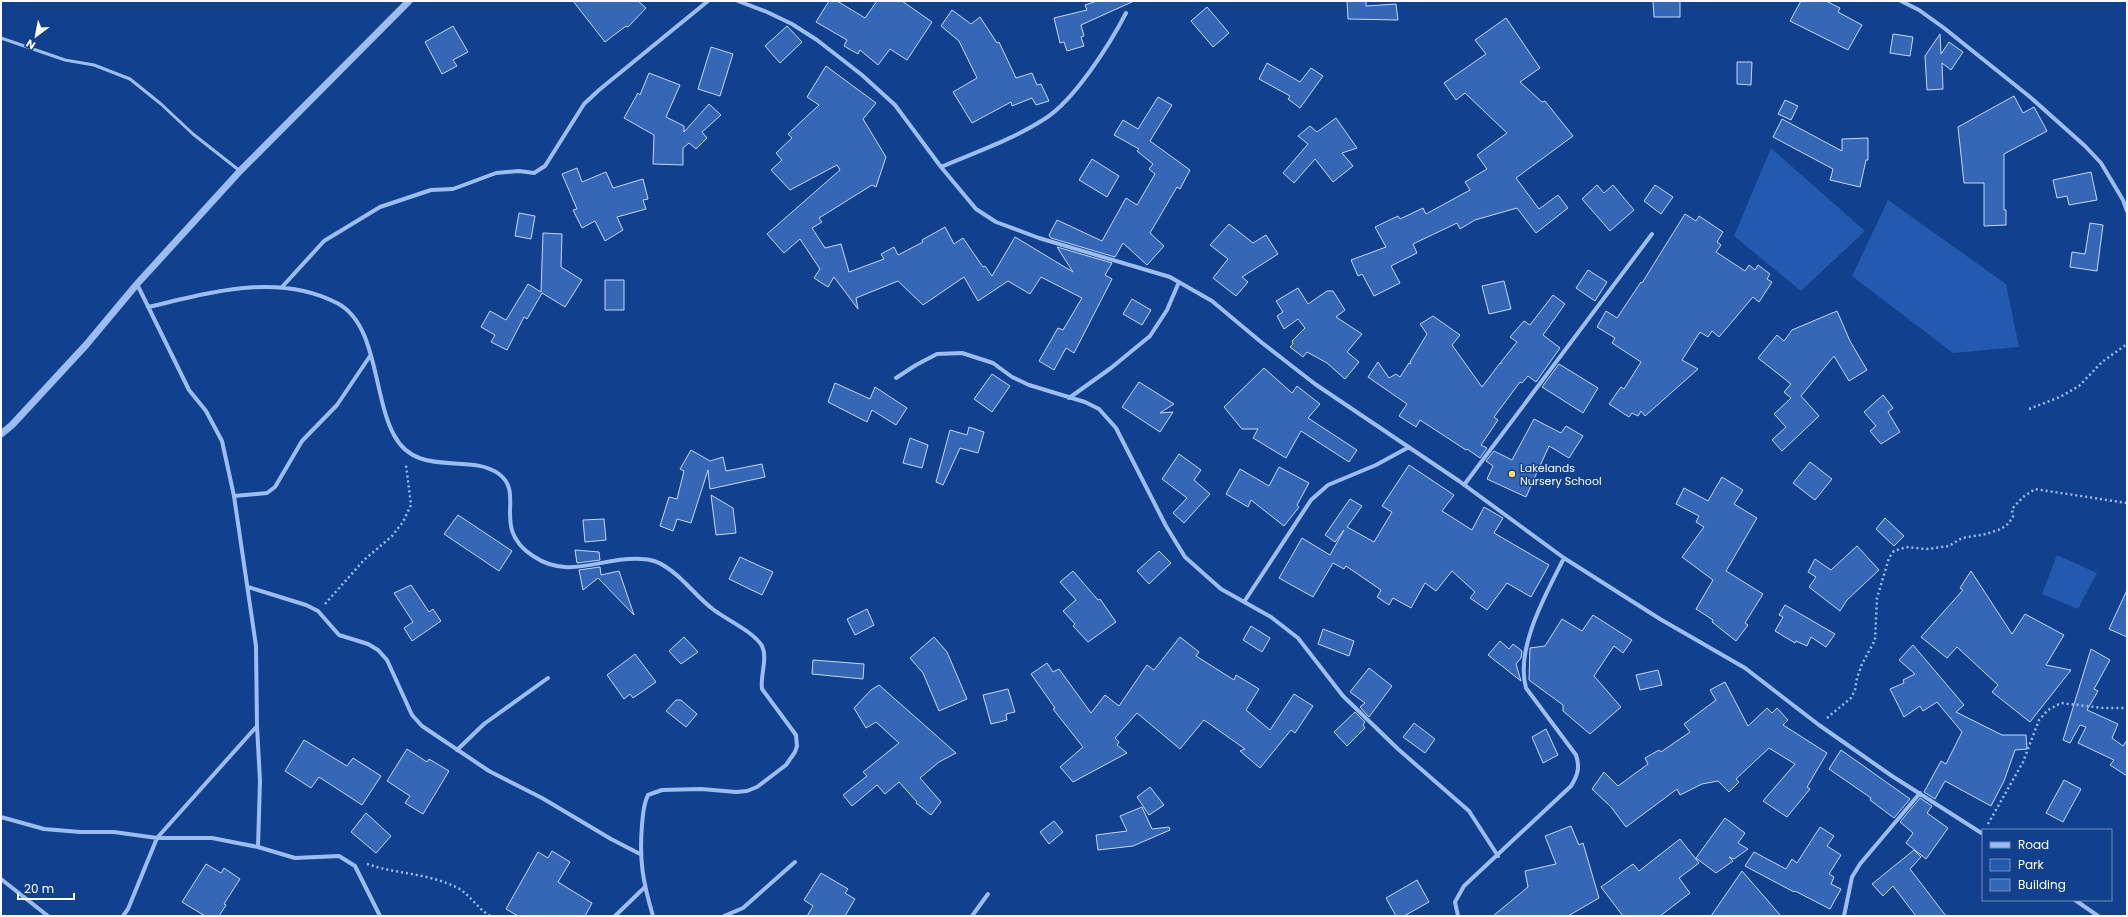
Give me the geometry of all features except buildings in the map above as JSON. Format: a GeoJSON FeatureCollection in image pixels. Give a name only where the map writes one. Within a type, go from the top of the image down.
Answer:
{"type":"FeatureCollection","features":[{"type":"Feature","properties":{"kind":"street"},"geometry":{"type":"LineString","coordinates":[[1,434],[12,425],[86,345],[137,284],[240,171],[409,1]]}},
{"type":"Feature","properties":{"kind":"street"},"geometry":{"type":"LineString","coordinates":[[282,287],[324,241],[380,207],[431,190],[452,189],[496,173],[519,171],[534,173],[545,166],[561,139],[589,99],[708,1]]}},
{"type":"Feature","properties":{"kind":"street"},"geometry":{"type":"LineString","coordinates":[[738,1],[767,12],[792,24],[817,40],[862,75],[895,105],[941,167],[976,209],[996,222],[1039,238],[1170,277],[1212,301],[1315,384],[1464,485],[1564,558],[1660,619],[1745,668],[1819,725],[1982,833]]}},
{"type":"Feature","properties":{"kind":"street"},"geometry":{"type":"LineString","coordinates":[[1901,1],[1919,10],[1944,28],[2030,97],[2085,146],[2101,163],[2123,200],[2127,211]]}},
{"type":"Feature","properties":{"kind":"street"},"geometry":{"type":"LineString","coordinates":[[941,167],[1017,134],[1046,118],[1070,98],[1119,27],[1126,12]]}},
{"type":"Feature","properties":{"kind":"street"},"geometry":{"type":"LineString","coordinates":[[1464,485],[1652,234]]}},
{"type":"Feature","properties":{"kind":"street"},"geometry":{"type":"LineString","coordinates":[[1069,398],[1111,368],[1150,336],[1167,310],[1179,282]]}},
{"type":"Feature","properties":{"kind":"street"},"geometry":{"type":"LineString","coordinates":[[137,284],[189,390],[206,411],[222,441],[234,496],[256,646],[257,726],[260,781],[258,847]]}},
{"type":"Feature","properties":{"kind":"street"},"geometry":{"type":"LineString","coordinates":[[148,306],[223,290],[256,286],[282,287],[320,295],[341,305],[358,322],[367,340],[381,403],[393,434],[402,447],[418,458],[479,467],[498,474],[509,488],[509,523],[512,534],[520,546],[550,566],[567,568],[585,567],[620,560],[640,559],[656,562],[674,572],[704,602],[752,636],[762,647],[764,652],[761,682],[762,689],[796,735],[797,746],[795,752],[777,773],[747,791],[736,792],[676,789],[650,793],[644,805],[640,854],[644,887],[653,916]]}},
{"type":"Feature","properties":{"kind":"street"},"geometry":{"type":"LineString","coordinates":[[896,378],[937,354],[962,353],[993,363],[1012,377],[1029,385],[1085,402],[1099,409],[1116,428],[1131,454],[1166,526],[1185,557],[1221,588],[1271,617],[1298,638],[1343,696],[1398,749],[1469,811],[1498,856]]}},
{"type":"Feature","properties":{"kind":"street"},"geometry":{"type":"LineString","coordinates":[[234,496],[267,493],[276,487],[302,441],[337,405],[370,356]]}},
{"type":"Feature","properties":{"kind":"street"},"geometry":{"type":"LineString","coordinates":[[1244,602],[1311,500],[1328,485],[1376,465],[1409,447]]}},
{"type":"Feature","properties":{"kind":"street"},"geometry":{"type":"LineString","coordinates":[[1458,916],[1455,902],[1458,894],[1464,886],[1498,856],[1571,786],[1578,772],[1579,763],[1576,755],[1526,688],[1522,676],[1524,659],[1537,616],[1564,558]]}},
{"type":"Feature","properties":{"kind":"street"},"geometry":{"type":"LineString","coordinates":[[248,587],[306,605],[318,611],[339,635],[368,644],[378,650],[387,660],[412,715],[422,726],[489,771],[542,798],[611,839],[640,854]]}},
{"type":"Feature","properties":{"kind":"street"},"geometry":{"type":"LineString","coordinates":[[457,750],[484,724],[548,678]]}},
{"type":"Feature","properties":{"kind":"street"},"geometry":{"type":"LineString","coordinates":[[123,916],[157,838],[257,726]]}},
{"type":"Feature","properties":{"kind":"street"},"geometry":{"type":"LineString","coordinates":[[1844,916],[1852,877],[1920,793]]}},
{"type":"Feature","properties":{"kind":"street"},"geometry":{"type":"LineString","coordinates":[[1,817],[44,829],[80,832],[114,832],[157,838],[212,838],[258,847],[295,858],[339,856],[350,862],[358,872],[380,916]]}},
{"type":"Feature","properties":{"kind":"street"},"geometry":{"type":"LineString","coordinates":[[724,916],[743,908],[796,862]]}},
{"type":"Feature","properties":{"kind":"street"},"geometry":{"type":"LineString","coordinates":[[1,879],[48,916]]}},
{"type":"Feature","properties":{"kind":"street"},"geometry":{"type":"LineString","coordinates":[[615,916],[644,887]]}},
{"type":"Feature","properties":{"kind":"street"},"geometry":{"type":"LineString","coordinates":[[972,916],[988,894]]}},
{"type":"Feature","properties":{"kind":"street"},"geometry":{"type":"LineString","coordinates":[[2076,901],[2098,916]]}},
{"type":"Feature","properties":{"kind":"lane"},"geometry":{"type":"LineString","coordinates":[[1,38],[65,60],[94,65],[130,79],[161,104],[193,134],[240,171]]}},
{"type":"Feature","properties":{"kind":"path"},"geometry":{"type":"LineString","coordinates":[[2029,409],[2060,397],[2079,386],[2102,362],[2127,344]]}},
{"type":"Feature","properties":{"kind":"path"},"geometry":{"type":"LineString","coordinates":[[318,611],[364,560],[392,536],[408,512],[411,505],[407,469],[402,447]]}},
{"type":"Feature","properties":{"kind":"path"},"geometry":{"type":"LineString","coordinates":[[1819,725],[1850,698],[1855,690],[1862,664],[1875,640],[1877,598],[1889,558],[1894,551],[1906,547],[1927,549],[1949,546],[1962,538],[1986,534],[2001,529],[2008,524],[2013,517],[2012,509],[2015,504],[2034,489],[2127,503]]}},
{"type":"Feature","properties":{"kind":"path"},"geometry":{"type":"LineString","coordinates":[[1985,829],[2023,762],[2039,720],[2048,710],[2061,703],[2103,708],[2127,708]]}},
{"type":"Feature","properties":{"kind":"path"},"geometry":{"type":"LineString","coordinates":[[350,862],[364,863],[381,869],[417,874],[456,887],[469,895],[477,906],[490,916]]}},
{"type":"Feature","properties":{"kind":"green space"},"geometry":{"type":"Polygon","coordinates":[[[1771,148],[1865,231],[1801,291],[1734,236],[1771,148]]]}},
{"type":"Feature","properties":{"kind":"green space"},"geometry":{"type":"Polygon","coordinates":[[[1888,200],[2006,284],[2019,347],[1953,353],[1852,276],[1888,200]]]}},
{"type":"Feature","properties":{"kind":"green space"},"geometry":{"type":"Polygon","coordinates":[[[2057,555],[2097,573],[2078,609],[2042,594],[2057,555]]]}},
{"type":"Feature","properties":{"kind":"place","name":"Lakelands Nursery School"},"geometry":{"type":"Point","coordinates":[1512,474]}}]}
